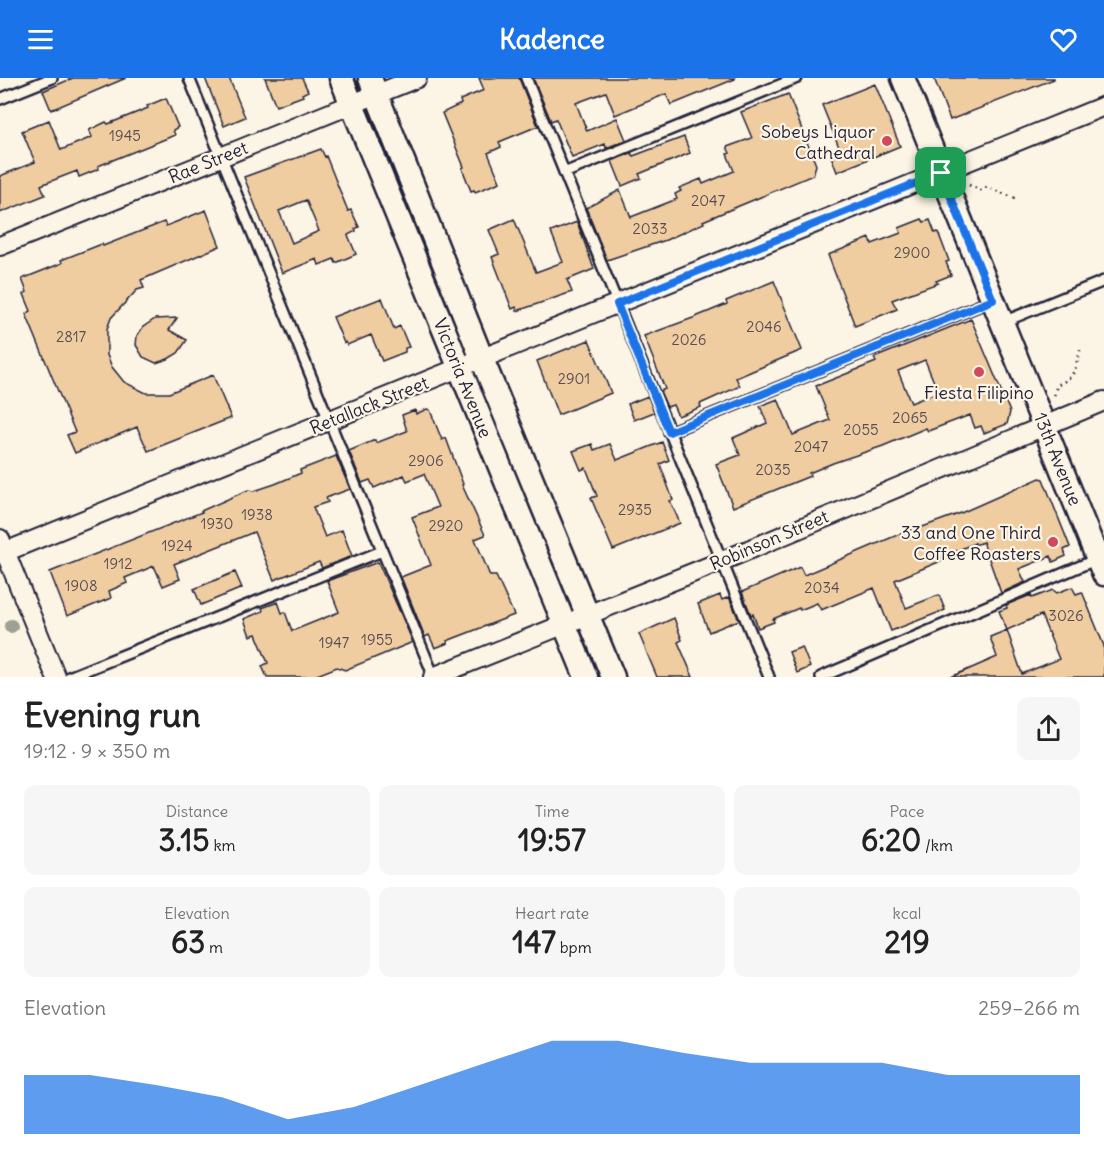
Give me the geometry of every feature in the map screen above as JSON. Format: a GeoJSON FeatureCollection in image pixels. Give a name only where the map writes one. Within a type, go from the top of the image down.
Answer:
{"type":"FeatureCollection","features":[{"type":"Feature","properties":{"kind":"street","name":"Victoria Avenue"},"geometry":{"type":"LineString","coordinates":[[340,78],[586,677]]}},
{"type":"Feature","properties":{"kind":"street","name":"Rae Street"},"geometry":{"type":"LineString","coordinates":[[0,246],[351,104],[373,86],[417,78]]}},
{"type":"Feature","properties":{"kind":"street","name":"13th Avenue"},"geometry":{"type":"LineString","coordinates":[[903,78],[1102,563]]}},
{"type":"Feature","properties":{"kind":"street","name":"Victoria Avenue"},"geometry":{"type":"LineString","coordinates":[[373,86],[613,677]]}},
{"type":"Feature","properties":{"kind":"street","name":"Retallack Street"},"geometry":{"type":"LineString","coordinates":[[2,548],[329,421],[1104,106]]}},
{"type":"Feature","properties":{"kind":"street","name":"Robinson Street"},"geometry":{"type":"LineString","coordinates":[[434,677],[722,561],[1104,401]]}},
{"type":"Feature","properties":{"kind":"street"},"geometry":{"type":"LineString","coordinates":[[2,548],[56,677]]}},
{"type":"Feature","properties":{"kind":"lane"},"geometry":{"type":"LineString","coordinates":[[0,99],[52,78]]}},
{"type":"Feature","properties":{"kind":"lane"},"geometry":{"type":"LineString","coordinates":[[189,78],[434,677]]}},
{"type":"Feature","properties":{"kind":"lane"},"geometry":{"type":"LineString","coordinates":[[526,78],[769,677]]}},
{"type":"Feature","properties":{"kind":"lane"},"geometry":{"type":"LineString","coordinates":[[564,173],[797,78]]}},
{"type":"Feature","properties":{"kind":"lane"},"geometry":{"type":"LineString","coordinates":[[1002,322],[1104,281]]}},
{"type":"Feature","properties":{"kind":"lane"},"geometry":{"type":"LineString","coordinates":[[669,432],[993,300]]}},
{"type":"Feature","properties":{"kind":"lane"},"geometry":{"type":"LineString","coordinates":[[69,677],[382,551]]}},
{"type":"Feature","properties":{"kind":"lane"},"geometry":{"type":"LineString","coordinates":[[821,677],[1102,563]]}},
{"type":"Feature","properties":{"kind":"path"},"geometry":{"type":"LineString","coordinates":[[941,173],[980,190],[987,187],[1017,199]]}},
{"type":"Feature","properties":{"kind":"path"},"geometry":{"type":"LineString","coordinates":[[1044,425],[1058,385],[1068,381],[1072,375],[1080,350]]}},
{"type":"Feature","properties":{"kind":"building"},"geometry":{"type":"Polygon","coordinates":[[[73,78],[126,78],[51,110],[43,91],[73,78]]]}},
{"type":"Feature","properties":{"kind":"building"},"geometry":{"type":"Polygon","coordinates":[[[205,78],[229,78],[245,117],[224,126],[205,78]]]}},
{"type":"Feature","properties":{"kind":"building"},"geometry":{"type":"Polygon","coordinates":[[[265,78],[302,78],[308,91],[302,94],[303,96],[276,106],[265,78]]]}},
{"type":"Feature","properties":{"kind":"building"},"geometry":{"type":"Polygon","coordinates":[[[479,78],[519,78],[538,126],[499,142],[501,147],[488,153],[500,182],[475,192],[471,191],[462,168],[464,167],[442,113],[461,104],[460,100],[484,90],[479,78]]]}},
{"type":"Feature","properties":{"kind":"building"},"geometry":{"type":"Polygon","coordinates":[[[533,78],[735,79],[671,105],[666,94],[615,115],[606,92],[576,103],[587,131],[617,118],[626,140],[606,148],[605,144],[572,157],[556,119],[551,121],[533,78]]]}},
{"type":"Feature","properties":{"kind":"building"},"geometry":{"type":"Polygon","coordinates":[[[934,78],[1054,78],[1054,79],[950,120],[934,78]]]}},
{"type":"Feature","properties":{"kind":"building"},"geometry":{"type":"Polygon","coordinates":[[[875,84],[900,146],[837,172],[831,156],[841,152],[822,105],[875,84]]]}},
{"type":"Feature","properties":{"kind":"building"},"geometry":{"type":"Polygon","coordinates":[[[788,94],[816,165],[813,175],[703,221],[704,223],[666,240],[607,260],[586,208],[620,190],[631,217],[677,199],[675,194],[681,191],[679,188],[701,179],[703,184],[734,171],[727,154],[730,153],[727,147],[752,138],[741,112],[788,94]]]}},
{"type":"Feature","properties":{"kind":"building"},"geometry":{"type":"Polygon","coordinates":[[[166,98],[178,127],[173,130],[175,135],[98,166],[99,169],[79,177],[77,171],[41,185],[45,195],[0,213],[0,176],[35,162],[22,131],[49,120],[61,150],[92,137],[89,130],[148,108],[147,106],[166,98]]]}},
{"type":"Feature","properties":{"kind":"building"},"geometry":{"type":"Polygon","coordinates":[[[684,137],[690,153],[639,174],[641,178],[622,186],[612,161],[631,153],[633,156],[684,137]]]}},
{"type":"Feature","properties":{"kind":"building"},"geometry":{"type":"Polygon","coordinates":[[[321,149],[348,211],[351,210],[359,227],[348,235],[356,254],[336,263],[334,259],[319,265],[317,259],[282,273],[244,177],[321,149]],[[306,200],[279,211],[292,243],[319,231],[306,200]]]}},
{"type":"Feature","properties":{"kind":"building"},"geometry":{"type":"Polygon","coordinates":[[[206,210],[220,246],[141,280],[144,288],[137,290],[111,318],[107,329],[107,355],[112,367],[124,382],[146,393],[169,393],[213,375],[231,418],[148,451],[137,427],[75,453],[67,435],[75,432],[26,314],[31,311],[24,294],[27,292],[22,279],[102,244],[103,246],[164,222],[166,226],[206,210]]]}},
{"type":"Feature","properties":{"kind":"building"},"geometry":{"type":"Polygon","coordinates":[[[514,219],[536,272],[563,262],[551,232],[577,222],[594,269],[567,280],[572,292],[517,311],[516,307],[512,309],[492,257],[499,254],[489,230],[514,219]]]}},
{"type":"Feature","properties":{"kind":"building"},"geometry":{"type":"Polygon","coordinates":[[[922,219],[924,222],[930,220],[935,233],[938,232],[949,261],[946,262],[951,275],[936,281],[938,283],[892,300],[897,309],[855,326],[828,255],[870,238],[872,244],[901,233],[899,228],[922,219]]]}},
{"type":"Feature","properties":{"kind":"building"},"geometry":{"type":"Polygon","coordinates":[[[774,281],[802,350],[736,378],[740,386],[700,404],[701,407],[678,416],[673,405],[667,407],[660,391],[665,389],[644,336],[727,304],[726,301],[774,281]]]}},
{"type":"Feature","properties":{"kind":"building"},"geometry":{"type":"Polygon","coordinates":[[[382,298],[394,329],[400,326],[409,347],[405,348],[405,352],[382,361],[371,335],[347,345],[346,342],[344,343],[333,317],[382,298]]]}},
{"type":"Feature","properties":{"kind":"building"},"geometry":{"type":"Polygon","coordinates":[[[177,318],[169,330],[187,340],[178,353],[156,363],[143,357],[136,345],[137,336],[143,327],[155,319],[177,318]]]}},
{"type":"Feature","properties":{"kind":"building"},"geometry":{"type":"Polygon","coordinates":[[[971,319],[1010,412],[1007,424],[984,433],[981,426],[975,428],[970,415],[928,431],[926,428],[833,463],[809,473],[810,476],[733,507],[716,464],[740,455],[733,438],[767,423],[760,406],[778,399],[793,435],[830,420],[816,386],[876,362],[874,358],[971,319]],[[925,360],[898,371],[911,403],[938,392],[925,360]]]}},
{"type":"Feature","properties":{"kind":"building"},"geometry":{"type":"Polygon","coordinates":[[[589,340],[611,393],[558,415],[537,361],[589,340]]]}},
{"type":"Feature","properties":{"kind":"building"},"geometry":{"type":"Polygon","coordinates":[[[648,396],[654,412],[634,420],[628,404],[648,396]]]}},
{"type":"Feature","properties":{"kind":"building"},"geometry":{"type":"Polygon","coordinates":[[[415,410],[416,414],[430,410],[442,440],[446,438],[462,485],[485,535],[475,539],[490,576],[496,576],[514,615],[447,641],[448,643],[435,648],[429,635],[425,637],[401,577],[431,565],[412,517],[438,507],[424,474],[407,481],[404,475],[374,488],[370,480],[362,483],[349,451],[375,440],[376,443],[407,431],[402,415],[415,410]]]}},
{"type":"Feature","properties":{"kind":"building"},"geometry":{"type":"Polygon","coordinates":[[[662,442],[669,460],[660,464],[673,500],[670,501],[680,523],[613,550],[591,498],[597,496],[586,468],[581,470],[573,451],[592,444],[594,450],[610,444],[617,460],[662,442]]]}},
{"type":"Feature","properties":{"kind":"building"},"geometry":{"type":"Polygon","coordinates":[[[336,456],[350,489],[326,498],[328,502],[313,507],[325,537],[342,530],[352,556],[322,568],[319,562],[274,580],[254,532],[174,564],[180,579],[163,586],[154,566],[125,578],[127,583],[109,591],[111,598],[67,616],[50,572],[202,512],[248,490],[254,491],[275,484],[301,473],[300,470],[336,456]]]}},
{"type":"Feature","properties":{"kind":"building"},"geometry":{"type":"Polygon","coordinates":[[[1040,478],[1043,479],[1070,547],[1064,550],[1066,556],[1053,562],[1051,556],[1019,569],[1025,582],[1001,593],[983,542],[975,545],[975,543],[940,558],[941,561],[895,580],[906,608],[939,595],[945,610],[891,631],[874,588],[821,610],[817,603],[800,610],[799,608],[758,628],[753,614],[751,615],[742,592],[800,567],[804,575],[916,527],[917,529],[961,513],[1040,478]]]}},
{"type":"Feature","properties":{"kind":"building"},"geometry":{"type":"Polygon","coordinates":[[[378,562],[413,642],[345,670],[337,667],[312,677],[267,677],[262,666],[268,663],[256,634],[250,636],[244,619],[278,602],[282,613],[285,612],[292,631],[339,612],[327,581],[378,562]]]}},
{"type":"Feature","properties":{"kind":"building"},"geometry":{"type":"Polygon","coordinates":[[[235,572],[242,588],[201,605],[194,589],[235,572]]]}},
{"type":"Feature","properties":{"kind":"building"},"geometry":{"type":"Polygon","coordinates":[[[1072,587],[1076,594],[1082,592],[1104,646],[1104,677],[951,677],[997,657],[990,637],[1007,630],[999,611],[1007,608],[1006,605],[1031,595],[1032,598],[1053,590],[1057,593],[1072,587]],[[1041,615],[1007,630],[1022,674],[1059,659],[1041,615]]]}},
{"type":"Feature","properties":{"kind":"building"},"geometry":{"type":"Polygon","coordinates":[[[720,595],[722,600],[729,597],[739,620],[709,632],[698,604],[720,595]]]}},
{"type":"Feature","properties":{"kind":"building"},"geometry":{"type":"Polygon","coordinates":[[[674,618],[682,640],[678,642],[693,677],[657,677],[639,634],[674,618]]]}},
{"type":"Feature","properties":{"kind":"building"},"geometry":{"type":"Polygon","coordinates":[[[802,647],[810,667],[797,673],[789,652],[802,647]]]}},
{"type":"Feature","properties":{"kind":"place","name":"Sobeys Liquor Cathedral"},"geometry":{"type":"Point","coordinates":[887,141]}},
{"type":"Feature","properties":{"kind":"place","name":"Fiesta Filipino"},"geometry":{"type":"Point","coordinates":[979,372]}},
{"type":"Feature","properties":{"kind":"place","name":"33 and One Third Coffee Roasters"},"geometry":{"type":"Point","coordinates":[1053,542]}},
{"type":"Feature","properties":{"kind":"route"},"geometry":{"type":"LineString","coordinates":[[941,173],[993,300],[669,432],[617,304],[941,173]]}}]}
